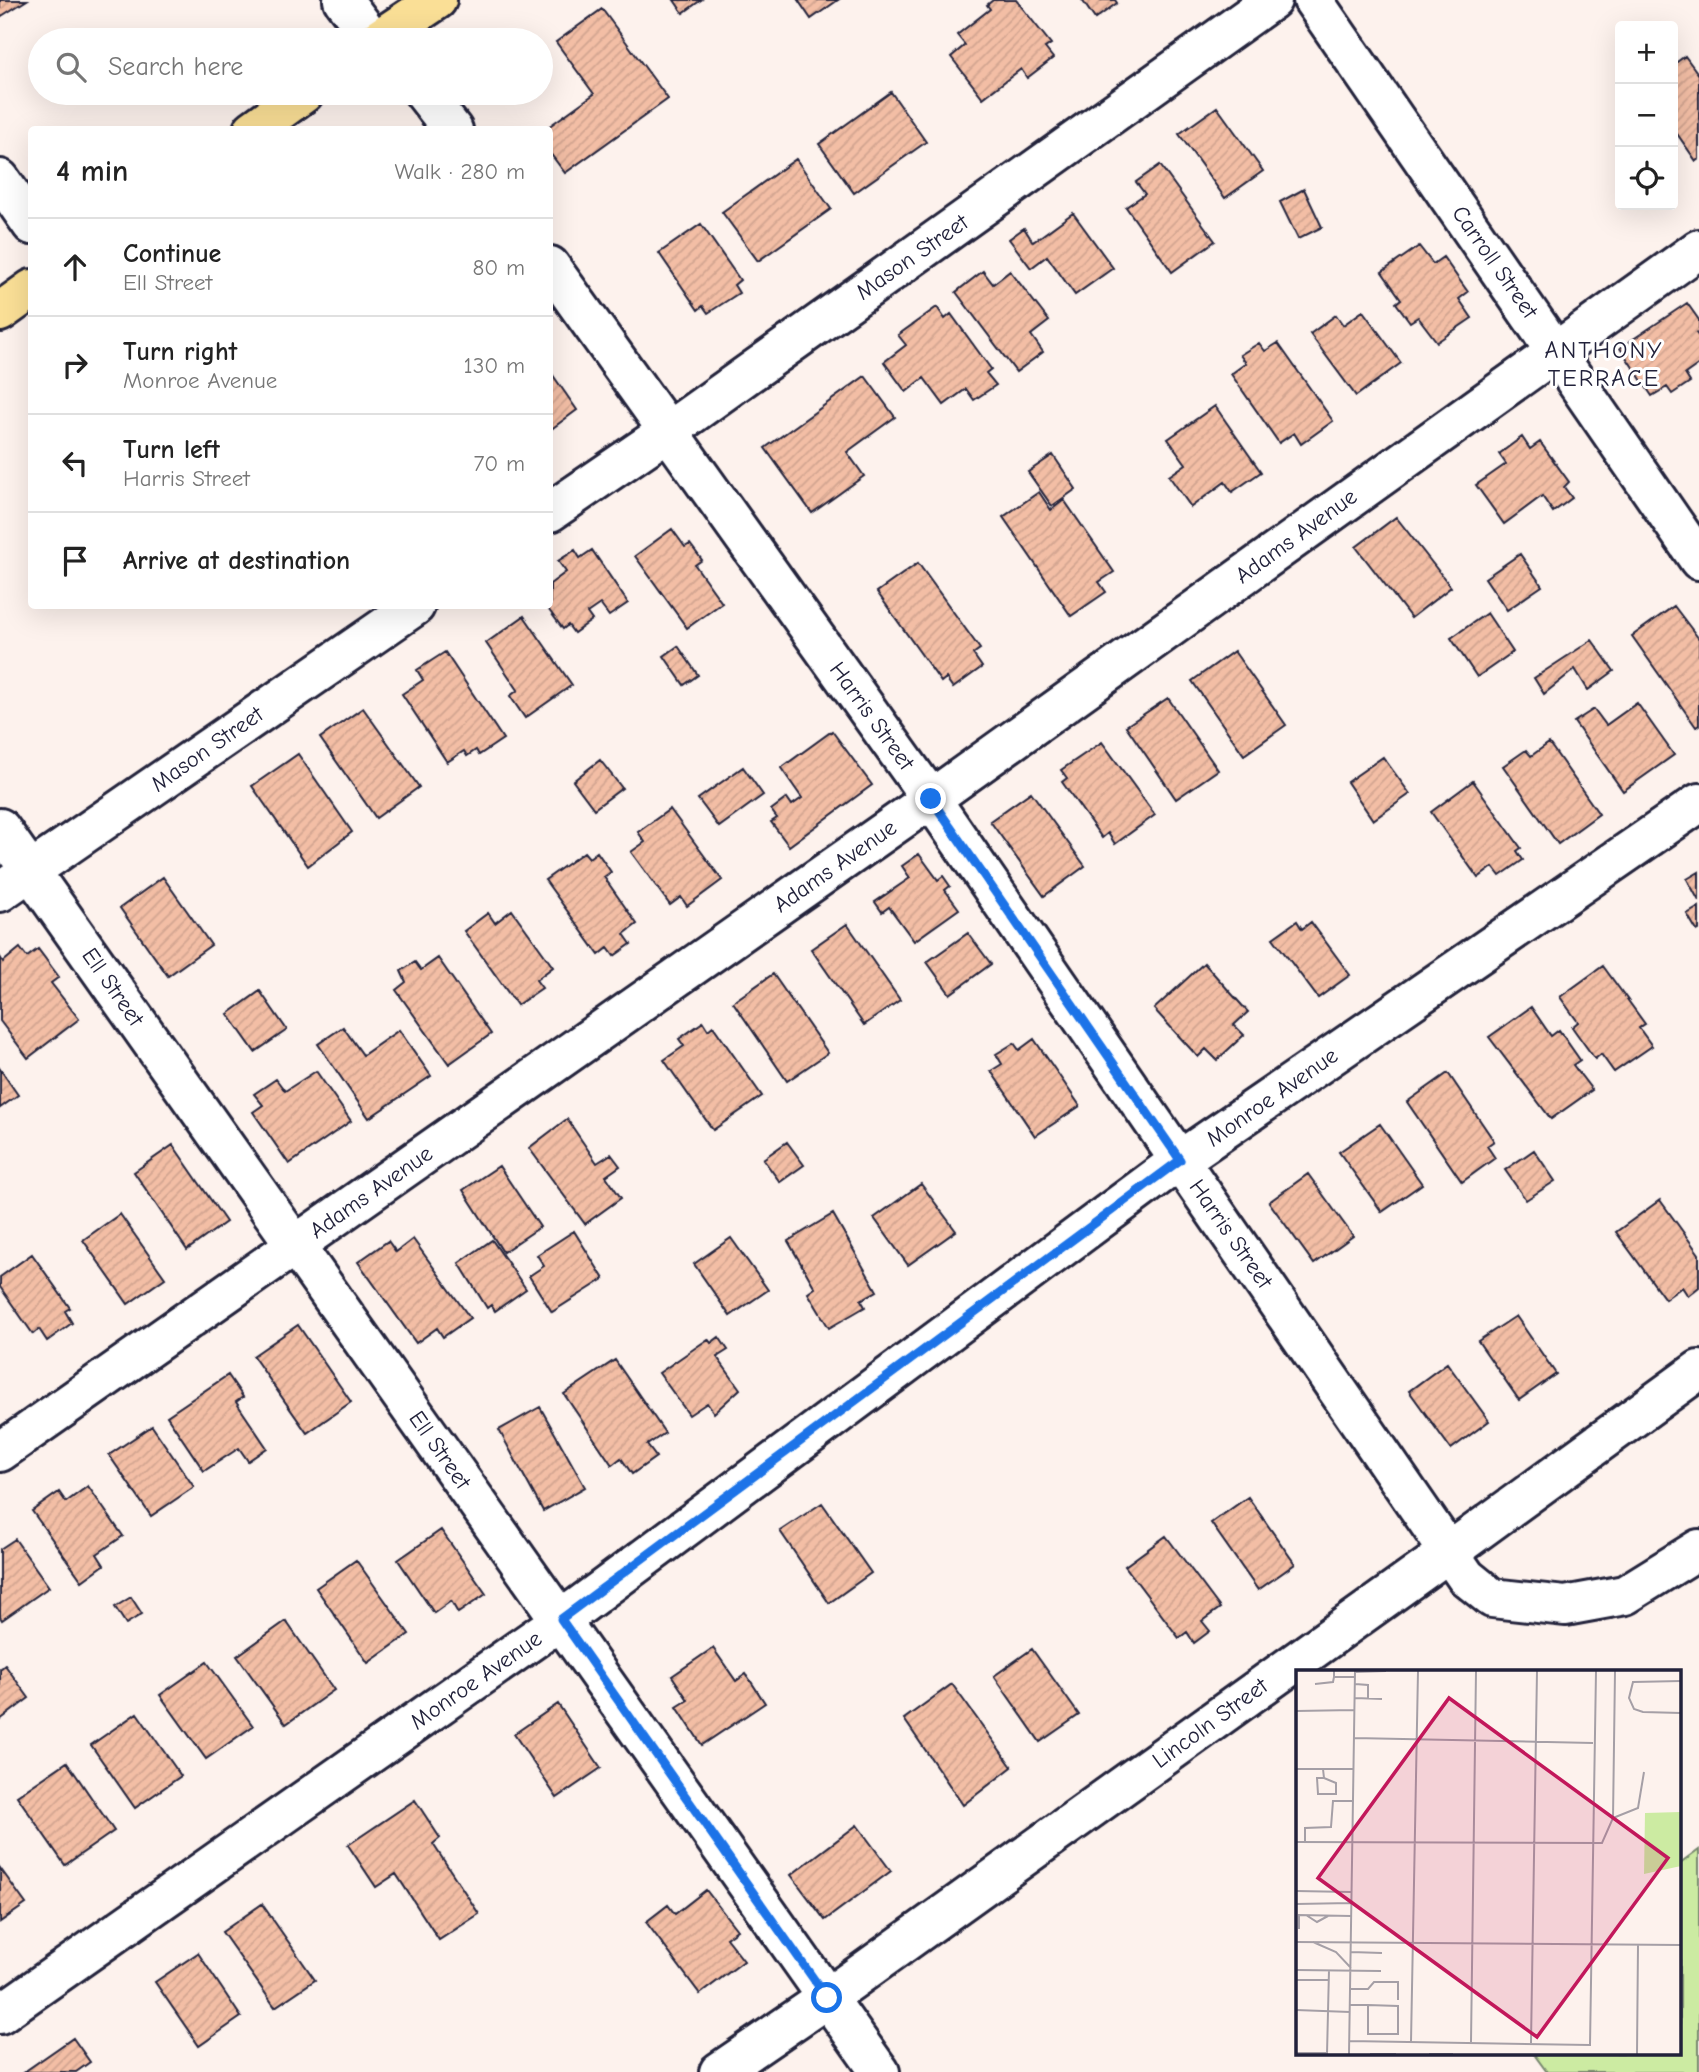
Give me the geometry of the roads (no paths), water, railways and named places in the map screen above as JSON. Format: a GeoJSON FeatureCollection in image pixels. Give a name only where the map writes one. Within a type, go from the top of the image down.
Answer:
{"type":"FeatureCollection","features":[{"type":"Feature","properties":{"kind":"main road"},"geometry":{"type":"LineString","coordinates":[[394,28],[437,0]]}},
{"type":"Feature","properties":{"kind":"main road"},"geometry":{"type":"LineString","coordinates":[[259,126],[287,105]]}},
{"type":"Feature","properties":{"kind":"main road"},"geometry":{"type":"LineString","coordinates":[[0,312],[28,292]]}},
{"type":"Feature","properties":{"kind":"street"},"geometry":{"type":"LineString","coordinates":[[343,0],[365,28]]}},
{"type":"Feature","properties":{"kind":"street","name":"Mason Street"},"geometry":{"type":"LineString","coordinates":[[553,510],[667,432],[1272,0]]}},
{"type":"Feature","properties":{"kind":"street","name":"Carroll Street"},"geometry":{"type":"LineString","coordinates":[[1313,0],[1699,560]]}},
{"type":"Feature","properties":{"kind":"street"},"geometry":{"type":"LineString","coordinates":[[433,105],[450,126]]}},
{"type":"Feature","properties":{"kind":"street"},"geometry":{"type":"LineString","coordinates":[[0,179],[28,219]]}},
{"type":"Feature","properties":{"kind":"street","name":"Adams Avenue"},"geometry":{"type":"LineString","coordinates":[[0,1451],[931,799],[1699,248]]}},
{"type":"Feature","properties":{"kind":"street","name":"Harris Street"},"geometry":{"type":"LineString","coordinates":[[553,270],[931,799],[1466,1577],[1493,1598],[1565,1606],[1625,1595],[1698,1553]]}},
{"type":"Feature","properties":{"kind":"street","name":"Mason Street"},"geometry":{"type":"LineString","coordinates":[[0,892],[411,609]]}},
{"type":"Feature","properties":{"kind":"street","name":"Monroe Avenue"},"geometry":{"type":"LineString","coordinates":[[0,2014],[561,1619],[1180,1160],[1699,803]]}},
{"type":"Feature","properties":{"kind":"street","name":"Ell Street"},"geometry":{"type":"LineString","coordinates":[[0,828],[880,2072]]}},
{"type":"Feature","properties":{"kind":"street","name":"Lincoln Street"},"geometry":{"type":"LineString","coordinates":[[719,2072],[827,1998],[1699,1370]]}},
{"type":"Feature","properties":{"kind":"district","name":"ANTHONY TERRACE"},"geometry":{"type":"Point","coordinates":[1604,364]}}]}
